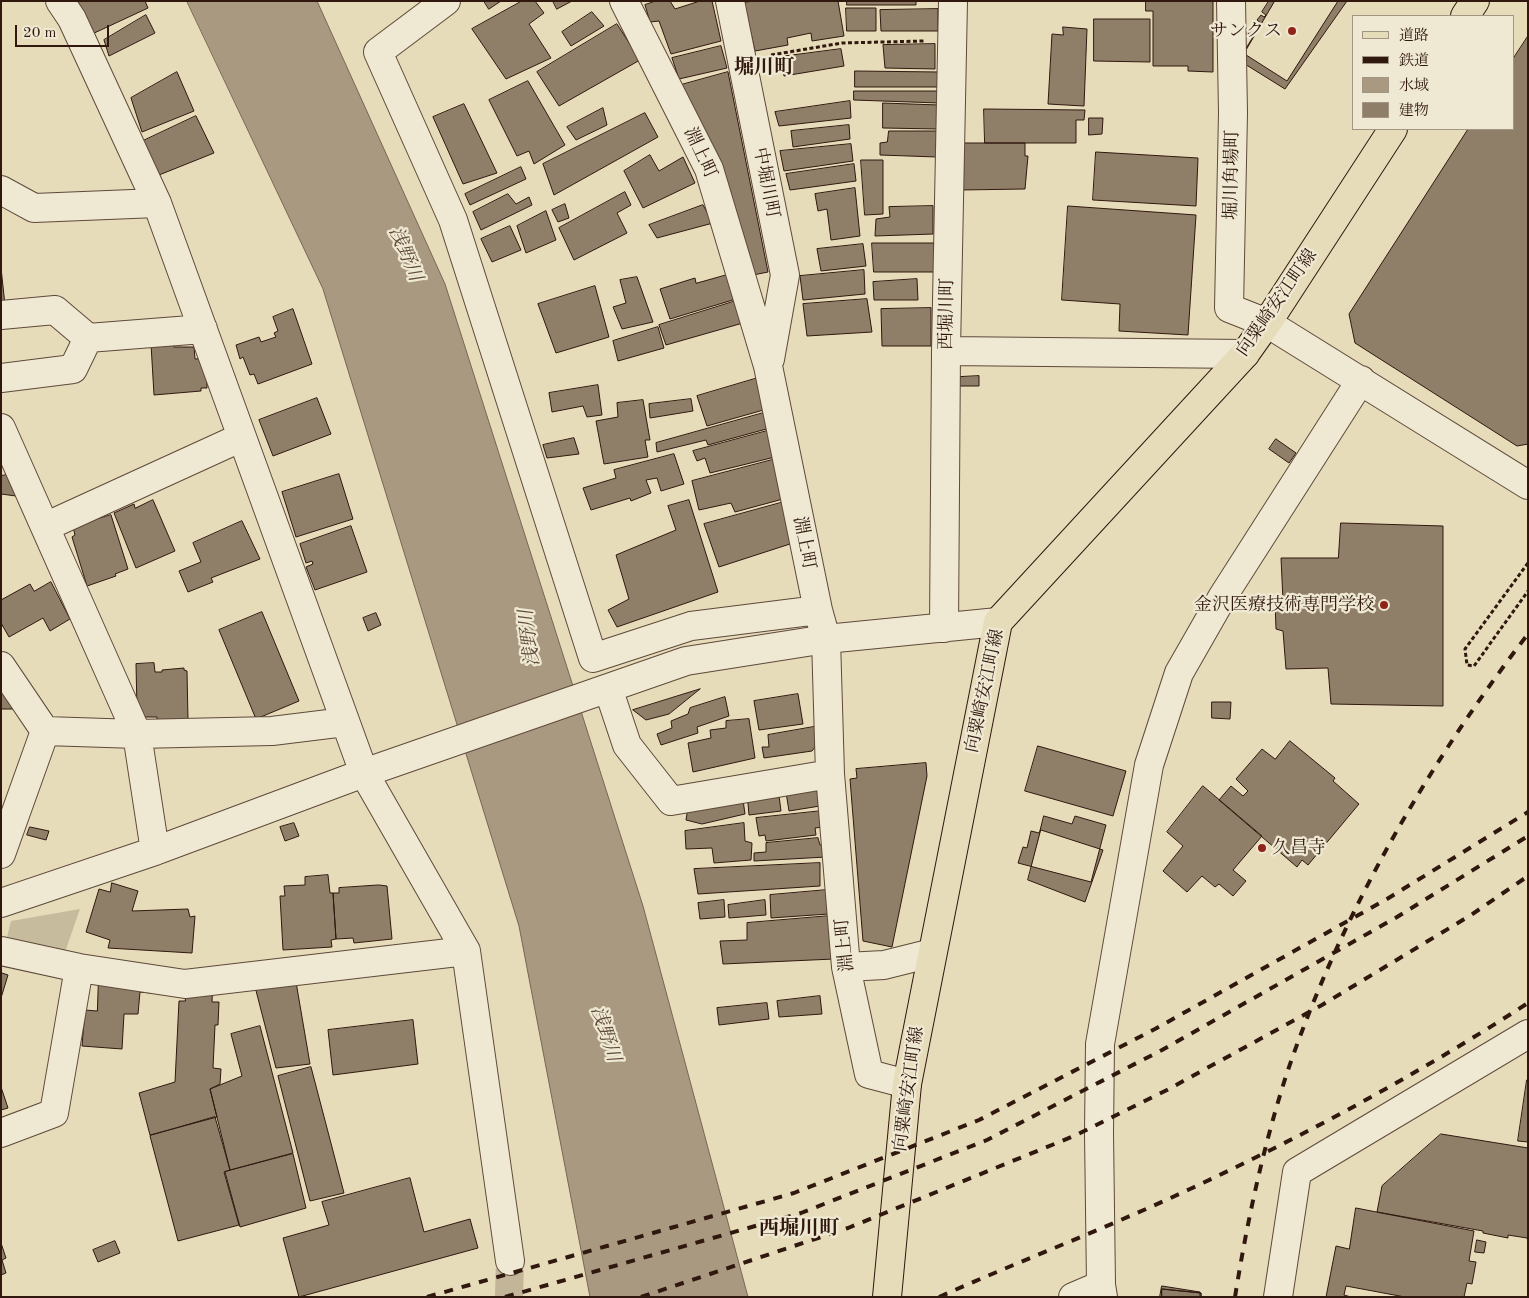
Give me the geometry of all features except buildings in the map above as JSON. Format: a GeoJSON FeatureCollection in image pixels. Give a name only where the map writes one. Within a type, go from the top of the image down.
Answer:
{"type":"FeatureCollection","features":[{"type":"Feature","properties":{"kind":"main road"},"geometry":{"type":"LineString","coordinates":[[1466,15],[1474,1]]}},
{"type":"Feature","properties":{"kind":"main road","name":"向粟崎安江町線"},"geometry":{"type":"LineString","coordinates":[[887,1297],[907,1084],[998,622],[1245,354],[1267,324],[1391,130]]}},
{"type":"Feature","properties":{"kind":"street"},"geometry":{"type":"LineString","coordinates":[[60,1],[72,19],[157,203],[364,773],[466,951],[510,1261]]}},
{"type":"Feature","properties":{"kind":"street"},"geometry":{"type":"LineString","coordinates":[[446,1],[378,52],[453,220],[593,658],[691,626],[818,610]]}},
{"type":"Feature","properties":{"kind":"street","name":"淵上町"},"geometry":{"type":"LineString","coordinates":[[624,1],[710,169],[768,366],[818,610],[826,639],[830,774],[846,967],[869,1074],[907,1084]]}},
{"type":"Feature","properties":{"kind":"street","name":"中堀川町"},"geometry":{"type":"LineString","coordinates":[[730,1],[785,274],[768,366]]}},
{"type":"Feature","properties":{"kind":"street","name":"西堀川町"},"geometry":{"type":"LineString","coordinates":[[944,628],[946,351],[953,1]]}},
{"type":"Feature","properties":{"kind":"street","name":"堀川角場町"},"geometry":{"type":"LineString","coordinates":[[1231,1],[1233,113],[1229,308],[1267,324]]}},
{"type":"Feature","properties":{"kind":"street"},"geometry":{"type":"LineString","coordinates":[[1,190],[34,208],[157,203]]}},
{"type":"Feature","properties":{"kind":"street"},"geometry":{"type":"LineString","coordinates":[[1,315],[55,310],[88,338],[203,329]]}},
{"type":"Feature","properties":{"kind":"street"},"geometry":{"type":"LineString","coordinates":[[1267,324],[1361,380],[1528,486]]}},
{"type":"Feature","properties":{"kind":"street"},"geometry":{"type":"LineString","coordinates":[[1,378],[73,369],[88,338]]}},
{"type":"Feature","properties":{"kind":"street"},"geometry":{"type":"LineString","coordinates":[[946,351],[1245,354]]}},
{"type":"Feature","properties":{"kind":"street"},"geometry":{"type":"LineString","coordinates":[[1073,1297],[1102,1291],[1099,1133],[1100,1044],[1149,765],[1179,673],[1223,596],[1361,380]]}},
{"type":"Feature","properties":{"kind":"street"},"geometry":{"type":"LineString","coordinates":[[1,428],[137,734],[155,851]]}},
{"type":"Feature","properties":{"kind":"street"},"geometry":{"type":"LineString","coordinates":[[45,527],[242,437]]}},
{"type":"Feature","properties":{"kind":"street"},"geometry":{"type":"LineString","coordinates":[[1,903],[155,851],[364,773],[686,661],[826,639],[998,622]]}},
{"type":"Feature","properties":{"kind":"street"},"geometry":{"type":"LineString","coordinates":[[1,666],[45,731]]}},
{"type":"Feature","properties":{"kind":"street"},"geometry":{"type":"LineString","coordinates":[[608,688],[627,745],[671,801],[830,774]]}},
{"type":"Feature","properties":{"kind":"street"},"geometry":{"type":"LineString","coordinates":[[45,731],[137,734],[272,731],[345,722]]}},
{"type":"Feature","properties":{"kind":"street"},"geometry":{"type":"LineString","coordinates":[[1,854],[45,731]]}},
{"type":"Feature","properties":{"kind":"street"},"geometry":{"type":"LineString","coordinates":[[1,951],[79,968],[185,984],[466,951]]}},
{"type":"Feature","properties":{"kind":"street"},"geometry":{"type":"LineString","coordinates":[[846,967],[884,965],[932,953]]}},
{"type":"Feature","properties":{"kind":"street"},"geometry":{"type":"LineString","coordinates":[[1,1133],[54,1113],[79,968]]}},
{"type":"Feature","properties":{"kind":"street"},"geometry":{"type":"LineString","coordinates":[[1278,1297],[1297,1172],[1528,1034]]}},
{"type":"Feature","properties":{"kind":"path"},"geometry":{"type":"LineString","coordinates":[[742,60],[842,43],[952,40]]}},
{"type":"Feature","properties":{"kind":"path"},"geometry":{"type":"LineString","coordinates":[[1528,563],[1465,649],[1467,665],[1474,666],[1528,591]]}},
{"type":"Feature","properties":{"kind":"shaded area"},"geometry":{"type":"Polygon","coordinates":[[[80,909],[65,952],[7,937],[11,921],[80,909]]]}},
{"type":"Feature","properties":{"kind":"water","name":"浅野川"},"geometry":{"type":"Polygon","coordinates":[[[187,1],[317,1],[445,284],[643,906],[748,1297],[590,1297],[519,926],[323,289],[187,1]]]}},
{"type":"Feature","properties":{"kind":"tunnel"},"geometry":{"type":"LineString","coordinates":[[509,1297],[510,1261]]}},
{"type":"Feature","properties":{"kind":"railway"},"geometry":{"type":"LineString","coordinates":[[1235,1297],[1256,1185],[1270,1130],[1286,1076],[1307,1017],[1332,959],[1359,901],[1421,790],[1455,736],[1528,634]]}},
{"type":"Feature","properties":{"kind":"railway"},"geometry":{"type":"LineString","coordinates":[[427,1297],[794,1193],[979,1120],[1155,1029],[1387,899],[1528,812]]}},
{"type":"Feature","properties":{"kind":"railway"},"geometry":{"type":"LineString","coordinates":[[505,1297],[801,1213],[987,1140],[1162,1050],[1397,917],[1528,836]]}},
{"type":"Feature","properties":{"kind":"railway"},"geometry":{"type":"LineString","coordinates":[[641,1297],[848,1228],[1074,1136],[1167,1090],[1322,1005],[1471,915],[1528,876]]}},
{"type":"Feature","properties":{"kind":"railway"},"geometry":{"type":"LineString","coordinates":[[939,1297],[1096,1231],[1277,1147],[1362,1102],[1446,1054],[1528,1003]]}},
{"type":"Feature","properties":{"kind":"place","name":"サンクス"},"geometry":{"type":"Point","coordinates":[1292,31]}},
{"type":"Feature","properties":{"kind":"place","name":"金沢医療技術専門学校"},"geometry":{"type":"Point","coordinates":[1384,605]}},
{"type":"Feature","properties":{"kind":"place","name":"久昌寺"},"geometry":{"type":"Point","coordinates":[1262,848]}},
{"type":"Feature","properties":{"kind":"district","name":"堀川町"},"geometry":{"type":"Point","coordinates":[764,68]}},
{"type":"Feature","properties":{"kind":"district","name":"西堀川町"},"geometry":{"type":"Point","coordinates":[799,1229]}}]}
